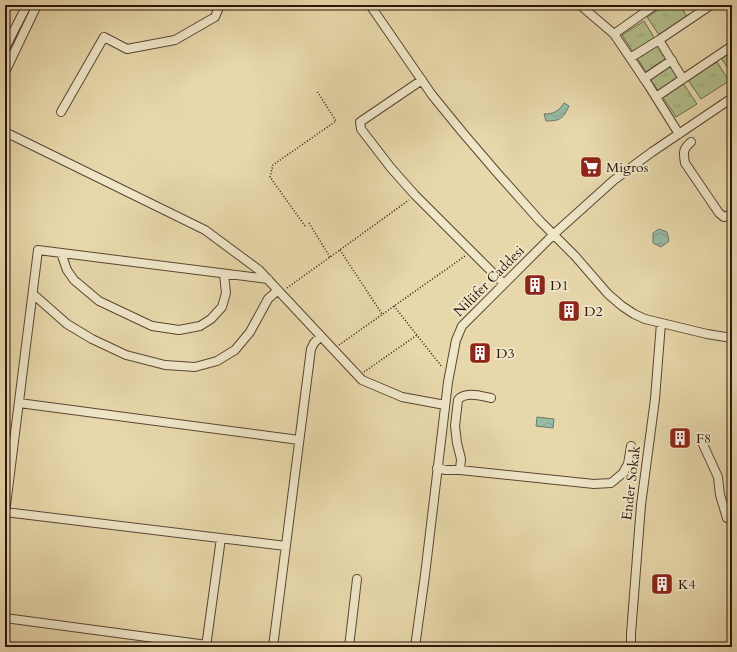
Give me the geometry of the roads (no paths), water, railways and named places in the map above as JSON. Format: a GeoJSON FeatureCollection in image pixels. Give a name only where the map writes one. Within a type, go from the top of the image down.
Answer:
{"type":"FeatureCollection","features":[{"type":"Feature","properties":{"kind":"street"},"geometry":{"type":"LineString","coordinates":[[5,48],[27,5]]}},
{"type":"Feature","properties":{"kind":"street"},"geometry":{"type":"LineString","coordinates":[[5,72],[37,5]]}},
{"type":"Feature","properties":{"kind":"street"},"geometry":{"type":"LineString","coordinates":[[61,112],[104,38],[127,49],[175,40],[215,17],[220,5]]}},
{"type":"Feature","properties":{"kind":"street"},"geometry":{"type":"LineString","coordinates":[[370,5],[432,95],[483,157],[575,256],[608,294],[622,306],[645,319],[707,334],[732,338]]}},
{"type":"Feature","properties":{"kind":"street"},"geometry":{"type":"LineString","coordinates":[[580,5],[614,34],[679,134]]}},
{"type":"Feature","properties":{"kind":"street"},"geometry":{"type":"LineString","coordinates":[[614,34],[654,5]]}},
{"type":"Feature","properties":{"kind":"street"},"geometry":{"type":"LineString","coordinates":[[630,58],[711,5]]}},
{"type":"Feature","properties":{"kind":"street"},"geometry":{"type":"LineString","coordinates":[[659,40],[683,79]]}},
{"type":"Feature","properties":{"kind":"street"},"geometry":{"type":"LineString","coordinates":[[656,97],[732,46]]}},
{"type":"Feature","properties":{"kind":"street"},"geometry":{"type":"LineString","coordinates":[[644,79],[672,60]]}},
{"type":"Feature","properties":{"kind":"street"},"geometry":{"type":"LineString","coordinates":[[422,80],[360,122],[361,129],[391,168],[415,195],[504,284]]}},
{"type":"Feature","properties":{"kind":"street","name":"Nilüfer Caddesi"},"geometry":{"type":"LineString","coordinates":[[415,647],[449,376],[456,340],[462,326],[554,234],[614,180],[732,98]]}},
{"type":"Feature","properties":{"kind":"street"},"geometry":{"type":"LineString","coordinates":[[5,132],[205,230],[260,270],[362,380],[402,397],[445,405]]}},
{"type":"Feature","properties":{"kind":"street"},"geometry":{"type":"LineString","coordinates":[[691,142],[685,147],[683,153],[685,163],[719,213],[724,217],[732,214]]}},
{"type":"Feature","properties":{"kind":"street"},"geometry":{"type":"LineString","coordinates":[[268,279],[38,250],[5,512],[286,546]]}},
{"type":"Feature","properties":{"kind":"street"},"geometry":{"type":"LineString","coordinates":[[61,253],[67,270],[74,280],[99,301],[152,326],[179,330],[200,326],[211,319],[222,307],[226,293],[224,274]]}},
{"type":"Feature","properties":{"kind":"street"},"geometry":{"type":"LineString","coordinates":[[33,294],[67,324],[92,339],[126,355],[164,365],[195,367],[217,361],[235,350],[250,332],[268,299],[279,291]]}},
{"type":"Feature","properties":{"kind":"street","name":"Ender Sokak"},"geometry":{"type":"LineString","coordinates":[[631,647],[631,626],[641,505],[655,399],[661,323]]}},
{"type":"Feature","properties":{"kind":"street"},"geometry":{"type":"LineString","coordinates":[[273,647],[311,349],[314,343],[321,336]]}},
{"type":"Feature","properties":{"kind":"street"},"geometry":{"type":"LineString","coordinates":[[460,470],[461,459],[455,426],[458,400],[466,395],[491,398]]}},
{"type":"Feature","properties":{"kind":"street"},"geometry":{"type":"LineString","coordinates":[[19,403],[299,440]]}},
{"type":"Feature","properties":{"kind":"street"},"geometry":{"type":"LineString","coordinates":[[702,440],[718,477],[720,495],[727,518]]}},
{"type":"Feature","properties":{"kind":"street"},"geometry":{"type":"LineString","coordinates":[[438,468],[594,484],[611,483],[623,473],[628,464],[631,446]]}},
{"type":"Feature","properties":{"kind":"street"},"geometry":{"type":"LineString","coordinates":[[5,618],[206,646],[221,538]]}},
{"type":"Feature","properties":{"kind":"street"},"geometry":{"type":"LineString","coordinates":[[348,647],[357,579]]}},
{"type":"Feature","properties":{"kind":"water"},"geometry":{"type":"Polygon","coordinates":[[[564,103],[569,106],[563,116],[558,120],[546,121],[544,114],[556,112],[564,103]]]}},
{"type":"Feature","properties":{"kind":"water"},"geometry":{"type":"Polygon","coordinates":[[[659,229],[667,232],[669,241],[661,247],[653,243],[653,233],[659,229]]]}},
{"type":"Feature","properties":{"kind":"water"},"geometry":{"type":"Polygon","coordinates":[[[537,417],[554,419],[553,428],[536,426],[537,417]]]}},
{"type":"Feature","properties":{"kind":"place","name":"Migros"},"geometry":{"type":"Point","coordinates":[591,167]}},
{"type":"Feature","properties":{"kind":"place","name":"D1"},"geometry":{"type":"Point","coordinates":[535,285]}},
{"type":"Feature","properties":{"kind":"place","name":"D2"},"geometry":{"type":"Point","coordinates":[569,311]}},
{"type":"Feature","properties":{"kind":"place","name":"D3"},"geometry":{"type":"Point","coordinates":[480,353]}},
{"type":"Feature","properties":{"kind":"place","name":"F8"},"geometry":{"type":"Point","coordinates":[680,438]}},
{"type":"Feature","properties":{"kind":"place","name":"K4"},"geometry":{"type":"Point","coordinates":[662,584]}}]}
